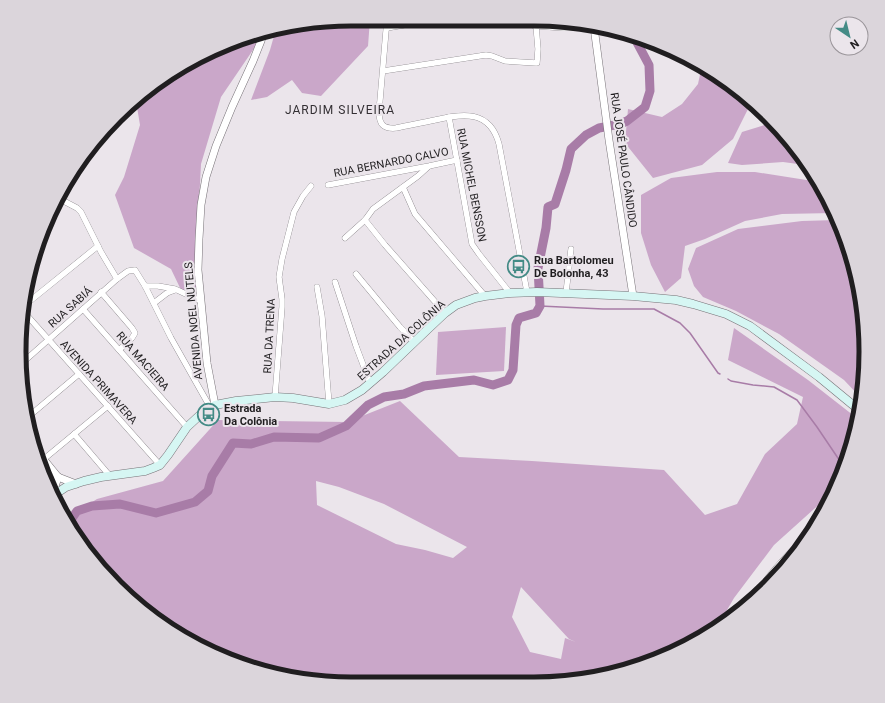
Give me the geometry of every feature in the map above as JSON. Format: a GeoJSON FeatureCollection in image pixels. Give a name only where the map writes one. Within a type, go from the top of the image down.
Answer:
{"type":"FeatureCollection","features":[{"type":"Feature","properties":{"kind":"main road","name":"ESTRADA DA COLÔNIA"},"geometry":{"type":"LineString","coordinates":[[160,465],[187,427],[212,406],[275,397],[293,398],[329,404],[348,399],[362,390],[383,372],[445,313],[456,305],[475,298],[510,293],[547,292],[633,296],[676,300],[726,314],[750,326],[854,406]]}},
{"type":"Feature","properties":{"kind":"main road"},"geometry":{"type":"LineString","coordinates":[[58,491],[66,487],[91,479],[145,471],[160,465]]}},
{"type":"Feature","properties":{"kind":"street"},"geometry":{"type":"LineString","coordinates":[[399,26],[387,28],[379,118],[383,126],[389,129],[449,116],[466,115],[476,116],[490,125],[498,137],[527,292]]}},
{"type":"Feature","properties":{"kind":"street"},"geometry":{"type":"LineString","coordinates":[[383,71],[486,55],[505,61],[538,63],[536,26]]}},
{"type":"Feature","properties":{"kind":"street"},"geometry":{"type":"LineString","coordinates":[[540,26],[566,28]]}},
{"type":"Feature","properties":{"kind":"street","name":"RUA JOSÉ PAULO CÂNDIDO"},"geometry":{"type":"LineString","coordinates":[[595,32],[609,140],[633,296]]}},
{"type":"Feature","properties":{"kind":"street","name":"AVENIDA NOEL NUTELS"},"geometry":{"type":"LineString","coordinates":[[212,406],[198,270],[198,239],[201,205],[204,184],[214,152],[263,38]]}},
{"type":"Feature","properties":{"kind":"street","name":"RUA MICHEL BENSSON"},"geometry":{"type":"LineString","coordinates":[[449,116],[472,244],[510,293]]}},
{"type":"Feature","properties":{"kind":"street","name":"RUA BERNARDO CALVO"},"geometry":{"type":"LineString","coordinates":[[328,184],[457,160]]}},
{"type":"Feature","properties":{"kind":"street"},"geometry":{"type":"LineString","coordinates":[[345,238],[365,220],[373,210],[430,166]]}},
{"type":"Feature","properties":{"kind":"street","name":"RUA DA TRENA"},"geometry":{"type":"LineString","coordinates":[[275,397],[282,307],[279,277],[294,212],[310,186]]}},
{"type":"Feature","properties":{"kind":"street"},"geometry":{"type":"LineString","coordinates":[[403,187],[415,214],[486,296]]}},
{"type":"Feature","properties":{"kind":"street"},"geometry":{"type":"LineString","coordinates":[[64,201],[77,208],[81,212],[117,279]]}},
{"type":"Feature","properties":{"kind":"street"},"geometry":{"type":"LineString","coordinates":[[365,220],[445,313]]}},
{"type":"Feature","properties":{"kind":"street"},"geometry":{"type":"LineString","coordinates":[[30,301],[98,246]]}},
{"type":"Feature","properties":{"kind":"street"},"geometry":{"type":"LineString","coordinates":[[566,293],[572,249]]}},
{"type":"Feature","properties":{"kind":"street","name":"RUA SABIÁ"},"geometry":{"type":"LineString","coordinates":[[26,359],[101,292],[128,271],[135,270],[145,286]]}},
{"type":"Feature","properties":{"kind":"street"},"geometry":{"type":"LineString","coordinates":[[356,274],[414,342]]}},
{"type":"Feature","properties":{"kind":"street"},"geometry":{"type":"LineString","coordinates":[[335,282],[370,383]]}},
{"type":"Feature","properties":{"kind":"street"},"geometry":{"type":"LineString","coordinates":[[201,301],[175,289],[158,286],[145,286],[171,338],[212,406]]}},
{"type":"Feature","properties":{"kind":"street"},"geometry":{"type":"LineString","coordinates":[[317,287],[322,316],[329,404]]}},
{"type":"Feature","properties":{"kind":"street"},"geometry":{"type":"LineString","coordinates":[[154,303],[175,289]]}},
{"type":"Feature","properties":{"kind":"street"},"geometry":{"type":"LineString","coordinates":[[101,292],[135,333],[134,336],[119,350]]}},
{"type":"Feature","properties":{"kind":"street","name":"RUA MACIEIRA"},"geometry":{"type":"LineString","coordinates":[[83,309],[187,427]]}},
{"type":"Feature","properties":{"kind":"street","name":"AVENIDA PRIMAVERA"},"geometry":{"type":"LineString","coordinates":[[28,317],[160,465]]}},
{"type":"Feature","properties":{"kind":"street"},"geometry":{"type":"LineString","coordinates":[[32,414],[79,374]]}},
{"type":"Feature","properties":{"kind":"street"},"geometry":{"type":"LineString","coordinates":[[44,459],[108,406]]}},
{"type":"Feature","properties":{"kind":"street"},"geometry":{"type":"LineString","coordinates":[[74,434],[110,476]]}},
{"type":"Feature","properties":{"kind":"street"},"geometry":{"type":"LineString","coordinates":[[44,460],[58,477],[76,484]]}},
{"type":"Feature","properties":{"kind":"street"},"geometry":{"type":"LineString","coordinates":[[56,486],[58,477]]}},
{"type":"Feature","properties":{"kind":"street"},"geometry":{"type":"LineString","coordinates":[[774,570],[788,554]]}},
{"type":"Feature","properties":{"kind":"shaded area"},"geometry":{"type":"Polygon","coordinates":[[[369,26],[368,46],[321,96],[302,93],[292,80],[267,97],[251,100],[274,35],[309,29],[369,26]]]}},
{"type":"Feature","properties":{"kind":"shaded area"},"geometry":{"type":"Polygon","coordinates":[[[258,40],[259,41],[221,97],[201,164],[198,288],[182,292],[171,269],[134,248],[115,195],[124,177],[140,125],[137,107],[153,93],[189,70],[208,60],[227,51],[258,40]]]}},
{"type":"Feature","properties":{"kind":"shaded area"},"geometry":{"type":"Polygon","coordinates":[[[700,73],[732,93],[749,108],[733,139],[702,165],[653,178],[625,143],[628,109],[662,117],[682,104],[698,84],[700,73]]]}},
{"type":"Feature","properties":{"kind":"shaded area"},"geometry":{"type":"Polygon","coordinates":[[[767,124],[792,153],[800,164],[783,162],[742,165],[728,163],[742,132],[767,124]]]}},
{"type":"Feature","properties":{"kind":"shaded area"},"geometry":{"type":"Polygon","coordinates":[[[717,172],[755,172],[810,181],[827,213],[782,214],[745,221],[705,239],[685,246],[681,278],[665,292],[651,265],[641,233],[641,195],[671,178],[717,172]]]}},
{"type":"Feature","properties":{"kind":"shaded area"},"geometry":{"type":"Polygon","coordinates":[[[831,220],[842,247],[853,288],[856,309],[859,352],[856,393],[844,380],[779,334],[736,311],[703,297],[694,286],[688,269],[696,248],[738,229],[802,221],[831,220]]]}},
{"type":"Feature","properties":{"kind":"shaded area"},"geometry":{"type":"Polygon","coordinates":[[[506,327],[504,371],[436,375],[438,332],[506,327]]]}},
{"type":"Feature","properties":{"kind":"shaded area"},"geometry":{"type":"Polygon","coordinates":[[[734,328],[808,380],[853,415],[842,456],[821,503],[774,545],[734,598],[724,615],[696,633],[658,652],[638,660],[597,671],[534,677],[352,677],[309,674],[267,666],[247,660],[208,643],[189,633],[153,610],[121,582],[93,550],[71,515],[97,499],[163,481],[218,420],[347,422],[400,401],[459,457],[664,470],[705,515],[737,504],[765,454],[797,424],[803,397],[728,360],[734,328]],[[316,481],[317,505],[396,544],[453,558],[467,547],[384,504],[339,487],[316,481]],[[521,587],[512,617],[530,652],[561,659],[565,638],[576,642],[569,639],[521,587]]]}},
{"type":"Feature","properties":{"kind":"waterway"},"geometry":{"type":"LineString","coordinates":[[72,518],[77,511],[92,506],[120,504],[156,513],[195,502],[208,491],[212,476],[233,443],[251,444],[274,437],[319,438],[346,426],[368,405],[384,397],[404,394],[424,386],[474,380],[493,385],[508,380],[513,370],[516,325],[519,318],[536,313],[540,306],[538,268],[546,228],[548,207],[555,204],[571,149],[586,135],[599,128],[620,124],[627,121],[645,107],[650,91],[649,65],[637,43]]}},
{"type":"Feature","properties":{"kind":"waterway"},"geometry":{"type":"LineString","coordinates":[[540,306],[603,309],[654,309],[680,323],[690,333],[720,374]]}},
{"type":"Feature","properties":{"kind":"waterway"},"geometry":{"type":"LineString","coordinates":[[728,379],[731,381],[753,385],[774,387],[797,400],[840,461]]}},
{"type":"Feature","properties":{"kind":"place","name":"Rua Bartolomeu De Bolonha, 43"},"geometry":{"type":"Point","coordinates":[518,266]}},
{"type":"Feature","properties":{"kind":"place","name":"Estrada Da Colônia"},"geometry":{"type":"Point","coordinates":[208,414]}},
{"type":"Feature","properties":{"kind":"district","name":"JARDIM SILVEIRA"},"geometry":{"type":"Point","coordinates":[340,110]}}]}
